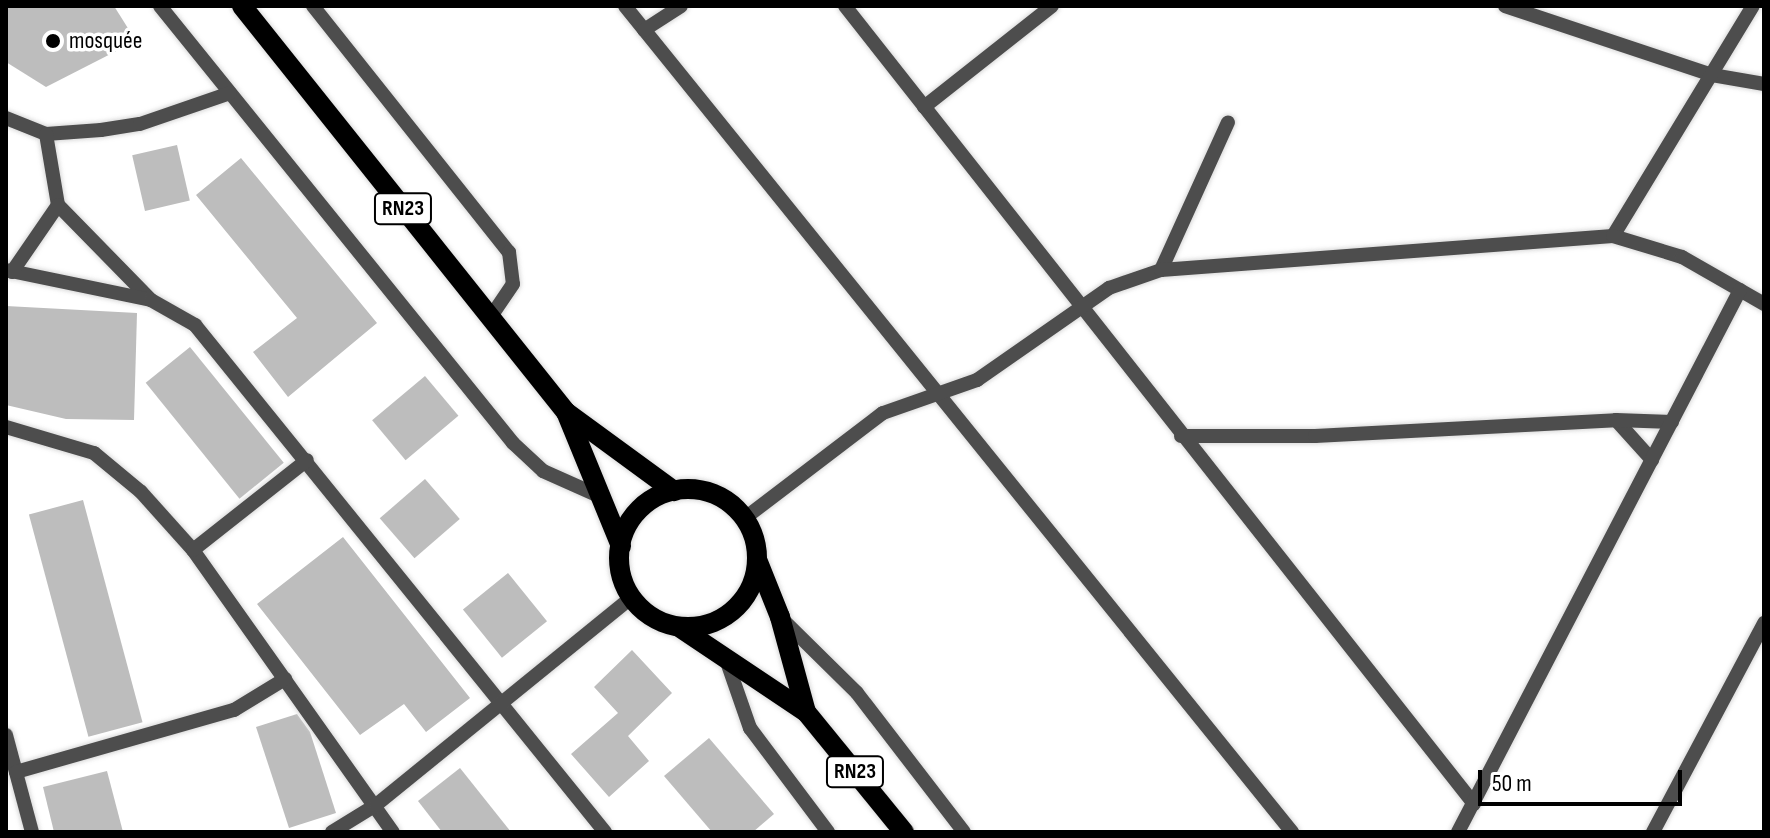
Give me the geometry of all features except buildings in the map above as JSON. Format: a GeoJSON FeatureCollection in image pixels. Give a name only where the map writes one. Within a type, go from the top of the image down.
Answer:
{"type":"FeatureCollection","features":[{"type":"Feature","properties":{"kind":"main road","name":"RN23"},"geometry":{"type":"LineString","coordinates":[[242,6],[566,412],[674,491]]}},
{"type":"Feature","properties":{"kind":"main road","name":"RN23"},"geometry":{"type":"LineString","coordinates":[[566,412],[597,495],[621,546],[621,573],[631,598],[652,617],[679,627],[806,712],[904,832]]}},
{"type":"Feature","properties":{"kind":"main road"},"geometry":{"type":"LineString","coordinates":[[621,546],[639,510],[674,491],[713,494],[745,518]]}},
{"type":"Feature","properties":{"kind":"main road","name":"RN23"},"geometry":{"type":"LineString","coordinates":[[745,518],[758,562],[780,617],[806,712]]}},
{"type":"Feature","properties":{"kind":"main road"},"geometry":{"type":"LineString","coordinates":[[679,627],[712,622],[741,604],[758,562]]}},
{"type":"Feature","properties":{"kind":"street"},"geometry":{"type":"LineString","coordinates":[[160,6],[513,443],[543,471],[597,495]]}},
{"type":"Feature","properties":{"kind":"street"},"geometry":{"type":"LineString","coordinates":[[313,6],[509,252],[513,284],[490,318]]}},
{"type":"Feature","properties":{"kind":"street"},"geometry":{"type":"LineString","coordinates":[[625,6],[934,393],[1292,832]]}},
{"type":"Feature","properties":{"kind":"street"},"geometry":{"type":"LineString","coordinates":[[644,30],[681,6]]}},
{"type":"Feature","properties":{"kind":"street"},"geometry":{"type":"LineString","coordinates":[[845,6],[1474,804]]}},
{"type":"Feature","properties":{"kind":"street"},"geometry":{"type":"LineString","coordinates":[[924,107],[1052,6]]}},
{"type":"Feature","properties":{"kind":"street"},"geometry":{"type":"LineString","coordinates":[[1505,6],[1712,75],[1764,84]]}},
{"type":"Feature","properties":{"kind":"street"},"geometry":{"type":"LineString","coordinates":[[1613,236],[1753,6]]}},
{"type":"Feature","properties":{"kind":"street"},"geometry":{"type":"LineString","coordinates":[[6,118],[46,134],[140,124],[230,93]]}},
{"type":"Feature","properties":{"kind":"street"},"geometry":{"type":"LineString","coordinates":[[1161,270],[1228,122]]}},
{"type":"Feature","properties":{"kind":"street"},"geometry":{"type":"LineString","coordinates":[[46,134],[58,205],[151,300],[195,325],[605,832]]}},
{"type":"Feature","properties":{"kind":"street"},"geometry":{"type":"LineString","coordinates":[[58,205],[9,271],[151,300]]}},
{"type":"Feature","properties":{"kind":"street"},"geometry":{"type":"LineString","coordinates":[[745,518],[883,413],[991,372],[1109,288],[1161,270],[1613,236],[1682,257],[1764,304]]}},
{"type":"Feature","properties":{"kind":"street"},"geometry":{"type":"LineString","coordinates":[[1458,832],[1740,290]]}},
{"type":"Feature","properties":{"kind":"street"},"geometry":{"type":"LineString","coordinates":[[1181,436],[1315,436],[1616,420],[1672,422]]}},
{"type":"Feature","properties":{"kind":"street"},"geometry":{"type":"LineString","coordinates":[[1616,420],[1652,460]]}},
{"type":"Feature","properties":{"kind":"street"},"geometry":{"type":"LineString","coordinates":[[6,427],[94,453],[113,465],[193,550],[393,832]]}},
{"type":"Feature","properties":{"kind":"street"},"geometry":{"type":"LineString","coordinates":[[193,550],[307,460]]}},
{"type":"Feature","properties":{"kind":"street"},"geometry":{"type":"LineString","coordinates":[[332,832],[376,805],[631,598]]}},
{"type":"Feature","properties":{"kind":"street"},"geometry":{"type":"LineString","coordinates":[[780,617],[857,693],[964,832]]}},
{"type":"Feature","properties":{"kind":"street"},"geometry":{"type":"LineString","coordinates":[[1653,832],[1764,623]]}},
{"type":"Feature","properties":{"kind":"street"},"geometry":{"type":"LineString","coordinates":[[727,662],[750,728],[828,832]]}},
{"type":"Feature","properties":{"kind":"street"},"geometry":{"type":"LineString","coordinates":[[16,772],[234,710],[285,679]]}},
{"type":"Feature","properties":{"kind":"street"},"geometry":{"type":"LineString","coordinates":[[6,735],[32,832]]}},
{"type":"Feature","properties":{"kind":"place","name":"mosquée"},"geometry":{"type":"Point","coordinates":[53,41]}}]}
